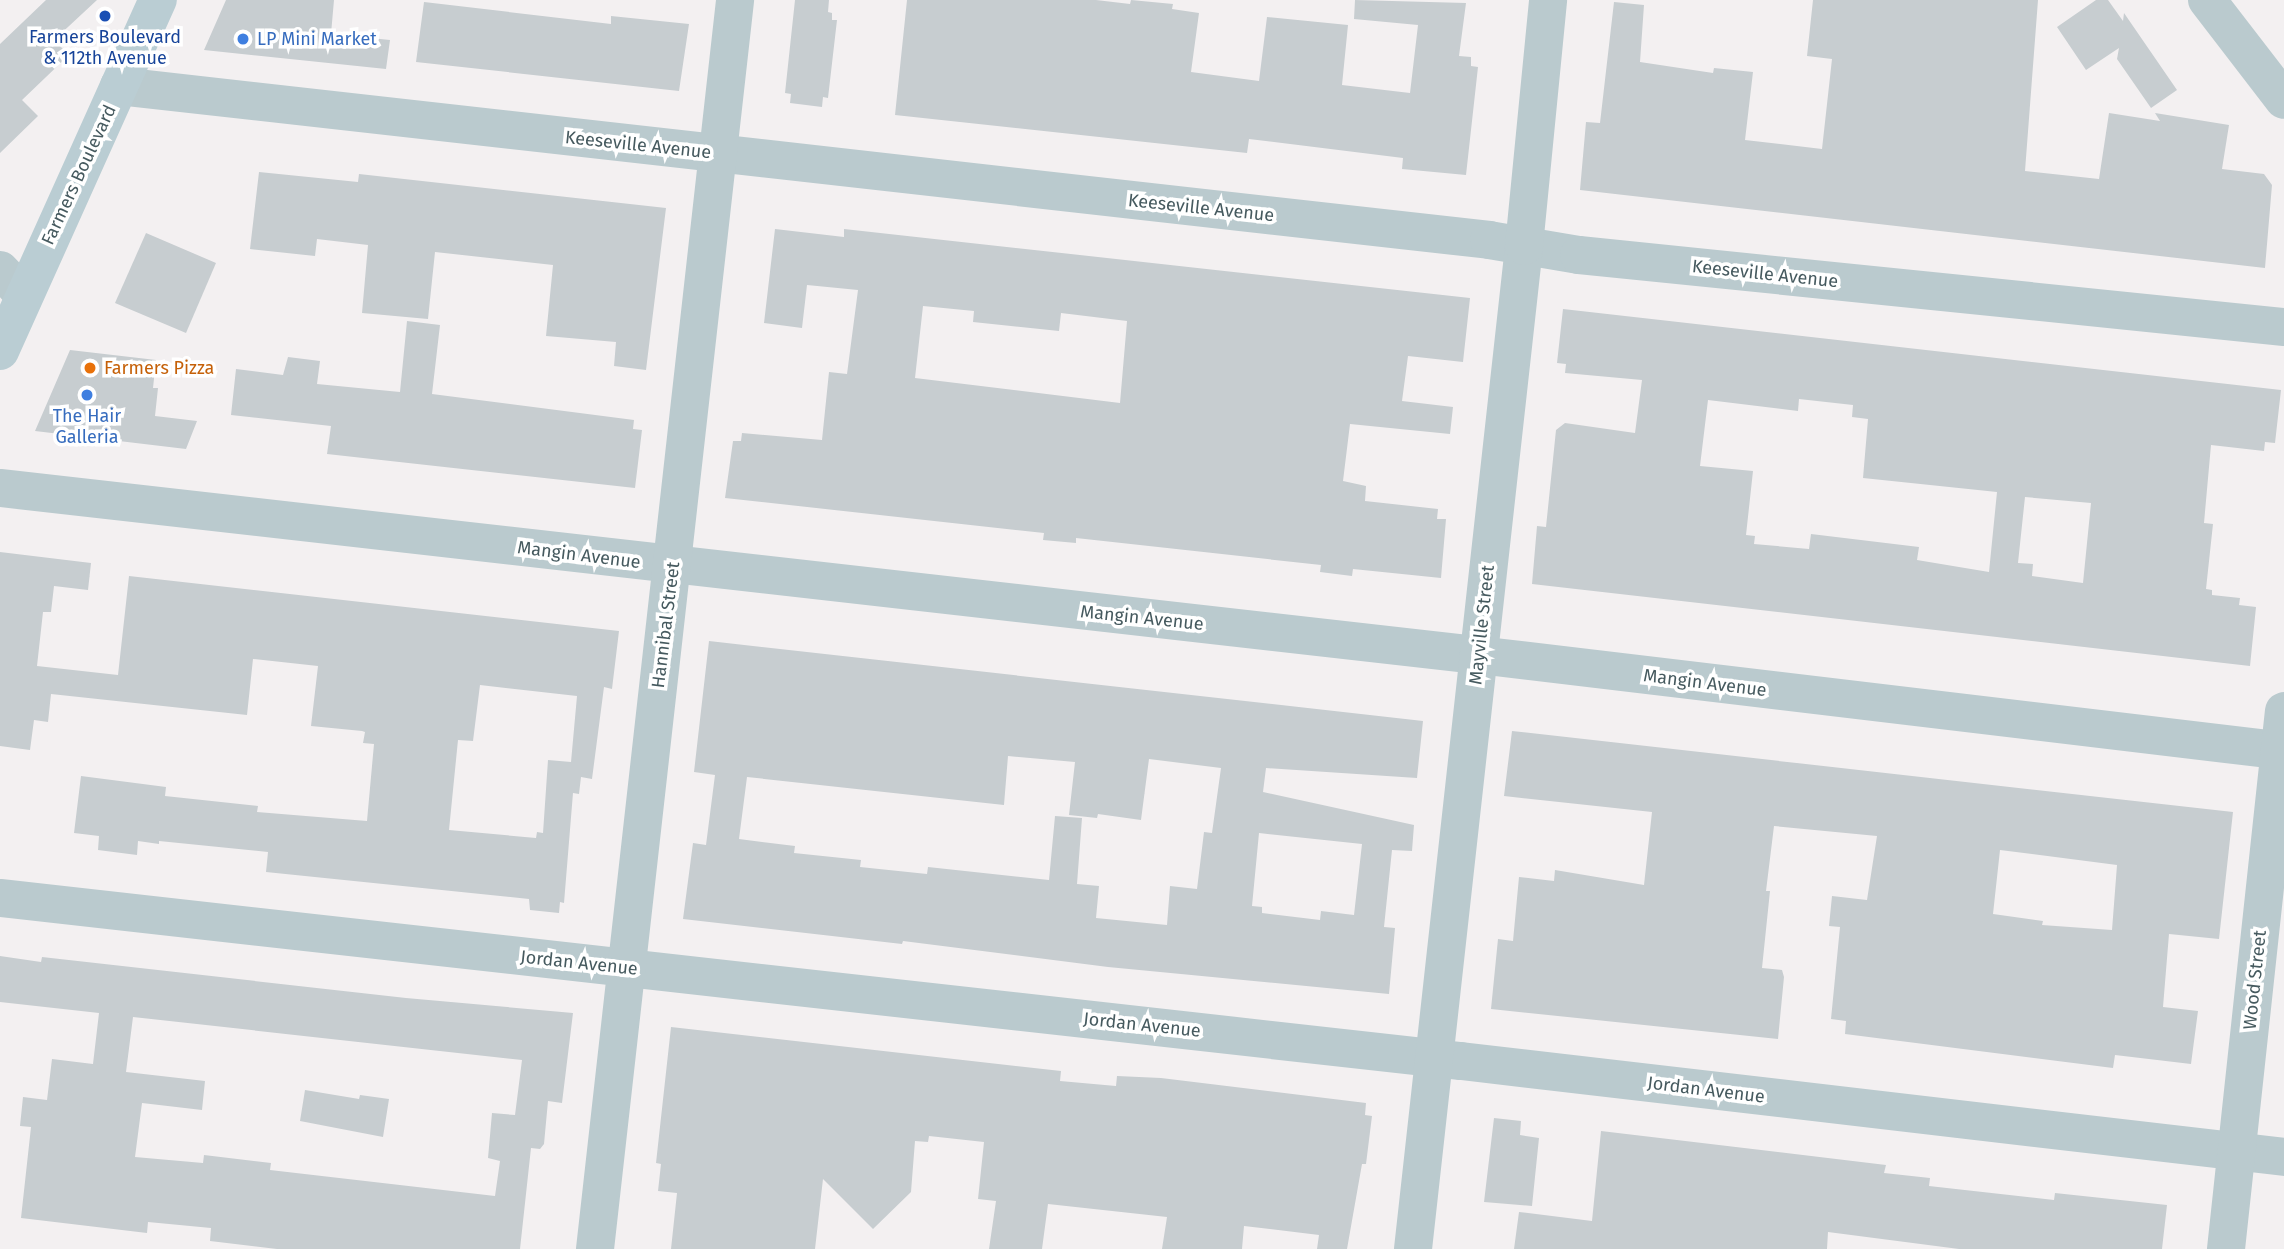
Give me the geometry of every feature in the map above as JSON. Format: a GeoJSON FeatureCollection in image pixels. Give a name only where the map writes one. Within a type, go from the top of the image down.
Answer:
{"type":"FeatureCollection","features":[{"type":"Feature","properties":{"kind":"main road","name":"Farmers Boulevard"},"geometry":{"type":"LineString","coordinates":[[0,351],[12,283],[119,86],[158,0]]}},
{"type":"Feature","properties":{"kind":"street","name":"Hannibal Street"},"geometry":{"type":"LineString","coordinates":[[595,1249],[736,0]]}},
{"type":"Feature","properties":{"kind":"street","name":"Mayville Street"},"geometry":{"type":"LineString","coordinates":[[1413,1249],[1524,246],[1548,0]]}},
{"type":"Feature","properties":{"kind":"street"},"geometry":{"type":"LineString","coordinates":[[2207,0],[2284,100]]}},
{"type":"Feature","properties":{"kind":"street","name":"Keeseville Avenue"},"geometry":{"type":"LineString","coordinates":[[119,86],[1524,246],[1579,255],[2284,327]]}},
{"type":"Feature","properties":{"kind":"street","name":"Mangin Avenue"},"geometry":{"type":"LineString","coordinates":[[0,488],[1478,655],[2281,751]]}},
{"type":"Feature","properties":{"kind":"street","name":"Wood Street"},"geometry":{"type":"LineString","coordinates":[[2226,1249],[2284,711]]}},
{"type":"Feature","properties":{"kind":"street","name":"Jordan Avenue"},"geometry":{"type":"LineString","coordinates":[[0,898],[1435,1058],[2284,1157]]}},
{"type":"Feature","properties":{"kind":"building"},"geometry":{"type":"Polygon","coordinates":[[[46,0],[97,0],[54,40],[69,55],[22,100],[38,116],[0,153],[0,44],[46,0]]]}},
{"type":"Feature","properties":{"kind":"building"},"geometry":{"type":"Polygon","coordinates":[[[226,0],[334,0],[331,34],[390,40],[386,69],[204,50],[226,0]]]}},
{"type":"Feature","properties":{"kind":"building"},"geometry":{"type":"Polygon","coordinates":[[[795,0],[829,0],[828,12],[832,13],[832,20],[837,20],[828,98],[823,97],[822,107],[790,103],[791,94],[785,93],[795,0]]]}},
{"type":"Feature","properties":{"kind":"building"},"geometry":{"type":"Polygon","coordinates":[[[907,0],[1096,0],[1130,4],[1131,0],[1173,4],[1172,9],[1199,13],[1191,72],[1259,81],[1267,17],[1348,25],[1342,85],[1410,93],[1418,25],[1354,19],[1355,0],[1466,3],[1459,56],[1471,57],[1471,66],[1478,67],[1466,175],[1402,169],[1403,158],[1249,139],[1247,153],[895,115],[907,0]]]}},
{"type":"Feature","properties":{"kind":"building"},"geometry":{"type":"Polygon","coordinates":[[[1813,0],[2038,0],[2025,171],[2099,179],[2109,113],[2160,121],[2155,113],[2229,125],[2222,169],[2264,174],[2272,185],[2265,268],[1580,190],[1586,122],[1600,123],[1614,2],[1644,5],[1640,62],[1713,73],[1714,68],[1753,72],[1745,140],[1822,149],[1832,59],[1807,56],[1813,0]]]}},
{"type":"Feature","properties":{"kind":"building"},"geometry":{"type":"Polygon","coordinates":[[[2096,0],[2108,0],[2123,21],[2124,13],[2177,90],[2151,108],[2117,59],[2119,48],[2086,70],[2057,27],[2096,0]]]}},
{"type":"Feature","properties":{"kind":"building"},"geometry":{"type":"Polygon","coordinates":[[[424,2],[611,24],[611,16],[689,24],[679,91],[416,62],[424,2]]]}},
{"type":"Feature","properties":{"kind":"building"},"geometry":{"type":"Polygon","coordinates":[[[259,172],[358,182],[359,174],[666,208],[646,370],[614,366],[616,342],[546,336],[553,265],[435,252],[428,319],[362,313],[368,245],[317,239],[315,256],[250,249],[259,172]]]}},
{"type":"Feature","properties":{"kind":"building"},"geometry":{"type":"Polygon","coordinates":[[[775,229],[844,237],[844,229],[1470,298],[1463,362],[1408,356],[1402,401],[1453,407],[1450,434],[1350,424],[1343,481],[1366,486],[1365,501],[1438,509],[1437,519],[1446,519],[1441,578],[1353,569],[1352,576],[1320,572],[1321,565],[1076,538],[1076,543],[1043,540],[1044,533],[725,498],[733,441],[741,441],[742,433],[822,440],[829,372],[847,374],[858,290],[807,285],[802,328],[764,323],[775,229]],[[923,306],[915,378],[1120,403],[1127,321],[1061,313],[1059,331],[973,322],[974,311],[923,306]]]}},
{"type":"Feature","properties":{"kind":"building"},"geometry":{"type":"Polygon","coordinates":[[[146,233],[216,263],[186,333],[115,303],[146,233]]]}},
{"type":"Feature","properties":{"kind":"building"},"geometry":{"type":"Polygon","coordinates":[[[1563,309],[2281,390],[2275,443],[2265,442],[2264,451],[2211,445],[2204,523],[2213,524],[2206,589],[2212,590],[2212,595],[2240,598],[2239,605],[2256,607],[2250,666],[1532,584],[1537,526],[1546,527],[1556,430],[1565,423],[1635,433],[1642,380],[1565,373],[1566,364],[1557,363],[1563,309]],[[1799,399],[1798,411],[1708,400],[1700,466],[1753,471],[1746,535],[1755,536],[1754,544],[1809,549],[1811,534],[1919,547],[1917,560],[1989,572],[1997,492],[1863,478],[1868,419],[1852,417],[1853,405],[1799,399]],[[2025,497],[2018,563],[2033,564],[2032,576],[2083,583],[2091,503],[2025,497]]]}},
{"type":"Feature","properties":{"kind":"building"},"geometry":{"type":"Polygon","coordinates":[[[407,321],[440,325],[432,394],[634,420],[633,429],[642,430],[635,488],[327,454],[331,426],[231,415],[236,369],[283,375],[288,357],[320,361],[317,384],[400,392],[407,321]]]}},
{"type":"Feature","properties":{"kind":"building"},"geometry":{"type":"Polygon","coordinates":[[[70,350],[156,360],[153,388],[158,388],[155,416],[197,421],[186,449],[35,431],[70,350]]]}},
{"type":"Feature","properties":{"kind":"building"},"geometry":{"type":"Polygon","coordinates":[[[0,552],[91,563],[88,590],[54,586],[51,612],[43,612],[37,666],[118,675],[129,576],[619,631],[612,689],[604,687],[592,779],[581,777],[579,794],[573,793],[564,903],[560,902],[559,913],[530,910],[529,899],[266,872],[268,852],[159,841],[159,844],[138,841],[137,855],[98,850],[99,836],[74,833],[81,776],[166,787],[165,796],[258,806],[257,812],[367,821],[374,744],[363,743],[365,732],[362,731],[311,726],[318,666],[253,659],[247,715],[51,694],[48,722],[34,720],[30,750],[0,746],[0,552]],[[480,685],[473,741],[458,740],[449,830],[536,838],[537,832],[543,833],[548,760],[571,762],[577,696],[480,685]]]}},
{"type":"Feature","properties":{"kind":"building"},"geometry":{"type":"Polygon","coordinates":[[[709,641],[1423,721],[1417,778],[1266,768],[1263,792],[1414,825],[1412,851],[1392,850],[1384,927],[1395,928],[1389,994],[1108,967],[903,941],[902,944],[683,919],[693,843],[706,845],[715,775],[694,772],[709,641]],[[1008,756],[1004,805],[747,777],[739,839],[795,846],[794,853],[861,860],[860,867],[927,874],[928,867],[1049,880],[1055,816],[1082,818],[1077,884],[1099,886],[1096,918],[1167,925],[1170,886],[1197,889],[1204,832],[1212,833],[1221,768],[1149,759],[1141,820],[1098,814],[1097,818],[1069,815],[1075,762],[1008,756]],[[1259,833],[1252,906],[1262,907],[1262,913],[1320,920],[1321,911],[1354,915],[1362,844],[1259,833]]]}},
{"type":"Feature","properties":{"kind":"building"},"geometry":{"type":"Polygon","coordinates":[[[1512,731],[2233,812],[2219,939],[2169,934],[2163,1007],[2198,1011],[2191,1064],[2115,1055],[2113,1068],[1845,1034],[1846,1021],[1831,1019],[1840,927],[1829,926],[1832,896],[1867,900],[1877,836],[1774,826],[1766,891],[1770,891],[1762,968],[1782,970],[1784,977],[1778,1039],[1491,1009],[1498,939],[1513,941],[1519,877],[1554,881],[1555,870],[1644,885],[1652,812],[1504,796],[1512,731]],[[2000,850],[1993,914],[2043,921],[2042,925],[2112,930],[2117,865],[2000,850]]]}},
{"type":"Feature","properties":{"kind":"building"},"geometry":{"type":"Polygon","coordinates":[[[0,956],[41,962],[42,957],[406,998],[573,1013],[562,1103],[548,1101],[544,1144],[540,1149],[531,1148],[520,1249],[277,1249],[210,1241],[211,1228],[148,1222],[147,1233],[21,1218],[31,1127],[20,1126],[23,1097],[47,1100],[52,1059],[93,1064],[99,1013],[0,1002],[0,956]],[[133,1017],[126,1072],[205,1081],[202,1110],[142,1103],[135,1157],[203,1163],[204,1155],[271,1163],[270,1170],[495,1196],[500,1161],[488,1158],[492,1113],[515,1115],[522,1060],[133,1017]]]}},
{"type":"Feature","properties":{"kind":"building"},"geometry":{"type":"Polygon","coordinates":[[[671,1027],[1061,1071],[1060,1081],[1116,1086],[1117,1076],[1161,1078],[1366,1103],[1365,1115],[1372,1116],[1366,1164],[1362,1164],[1347,1249],[1317,1249],[1319,1235],[1244,1226],[1242,1249],[1162,1249],[1167,1217],[1048,1204],[1042,1249],[989,1249],[996,1201],[978,1199],[984,1142],[929,1136],[928,1142],[915,1141],[911,1192],[873,1229],[823,1179],[815,1249],[671,1249],[677,1193],[658,1191],[661,1164],[656,1163],[671,1027]]]}},
{"type":"Feature","properties":{"kind":"building"},"geometry":{"type":"Polygon","coordinates":[[[305,1090],[359,1099],[360,1095],[389,1099],[383,1137],[300,1121],[305,1090]]]}},
{"type":"Feature","properties":{"kind":"building"},"geometry":{"type":"Polygon","coordinates":[[[1494,1118],[1521,1121],[1520,1135],[1539,1138],[1532,1206],[1484,1202],[1494,1118]]]}},
{"type":"Feature","properties":{"kind":"building"},"geometry":{"type":"Polygon","coordinates":[[[1601,1131],[1886,1165],[1884,1173],[1930,1178],[1929,1186],[2054,1200],[2055,1193],[2167,1205],[2162,1249],[1959,1249],[1828,1232],[1827,1249],[1514,1249],[1519,1212],[1592,1221],[1601,1131]]]}},
{"type":"Feature","properties":{"kind":"place","name":"Farmers Boulevard & 112th Avenue"},"geometry":{"type":"Point","coordinates":[105,16]}},
{"type":"Feature","properties":{"kind":"place","name":"LP Mini Market"},"geometry":{"type":"Point","coordinates":[243,39]}},
{"type":"Feature","properties":{"kind":"place","name":"Farmers Pizza"},"geometry":{"type":"Point","coordinates":[90,368]}},
{"type":"Feature","properties":{"kind":"place","name":"The Hair Galleria"},"geometry":{"type":"Point","coordinates":[87,395]}}]}
